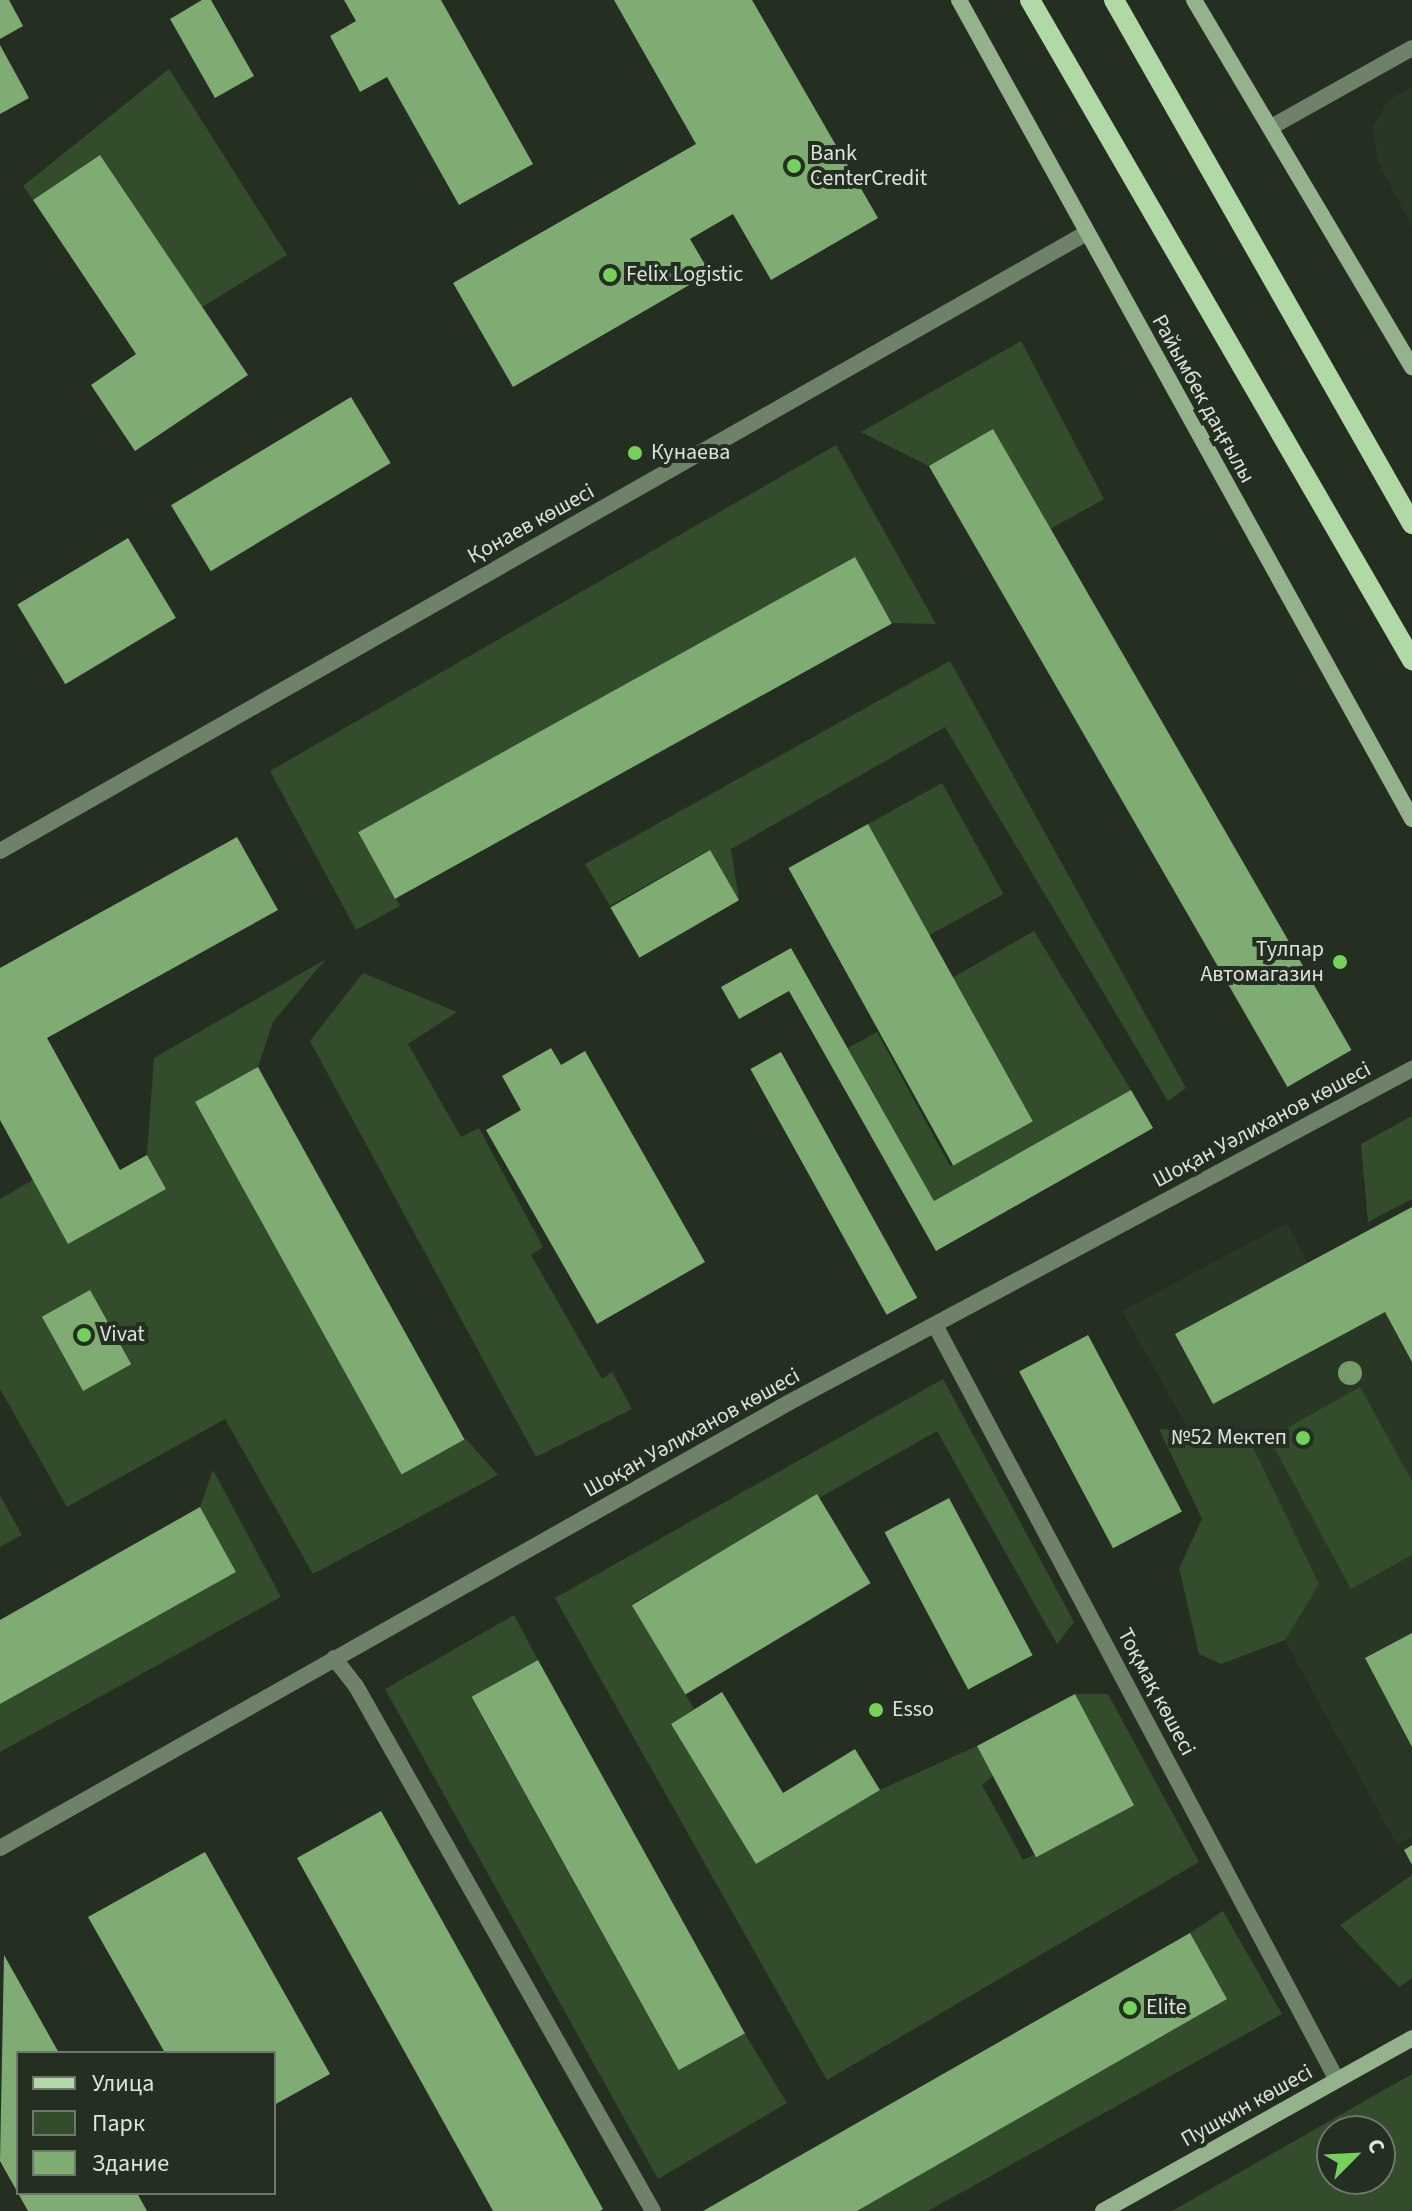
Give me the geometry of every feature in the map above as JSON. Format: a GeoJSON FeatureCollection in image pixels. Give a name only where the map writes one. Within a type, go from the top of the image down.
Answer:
{"type":"FeatureCollection","features":[{"type":"Feature","properties":{"kind":"main road","name":"Райымбек даңғылы"},"geometry":{"type":"LineString","coordinates":[[959,0],[1083,235],[1412,819]]}},
{"type":"Feature","properties":{"kind":"main road"},"geometry":{"type":"LineString","coordinates":[[1030,0],[1412,660]]}},
{"type":"Feature","properties":{"kind":"main road"},"geometry":{"type":"LineString","coordinates":[[1114,0],[1412,524]]}},
{"type":"Feature","properties":{"kind":"main road"},"geometry":{"type":"LineString","coordinates":[[1194,0],[1273,126],[1412,367]]}},
{"type":"Feature","properties":{"kind":"main road","name":"Пушкин көшесі"},"geometry":{"type":"LineString","coordinates":[[1103,2211],[1412,2038]]}},
{"type":"Feature","properties":{"kind":"street"},"geometry":{"type":"LineString","coordinates":[[1273,126],[1412,48]]}},
{"type":"Feature","properties":{"kind":"street","name":"Қонаев көшесі"},"geometry":{"type":"LineString","coordinates":[[0,851],[1083,235]]}},
{"type":"Feature","properties":{"kind":"street","name":"Шоқан Уәлиханов көшесі"},"geometry":{"type":"LineString","coordinates":[[0,1848],[334,1658],[935,1325],[1412,1069]]}},
{"type":"Feature","properties":{"kind":"street","name":"Тоқмақ көшесі"},"geometry":{"type":"LineString","coordinates":[[935,1325],[1337,2080]]}},
{"type":"Feature","properties":{"kind":"street"},"geometry":{"type":"LineString","coordinates":[[334,1658],[356,1686],[653,2211]]}},
{"type":"Feature","properties":{"kind":"shaded area"},"geometry":{"type":"Polygon","coordinates":[[[1412,87],[1412,227],[1379,164],[1372,129],[1388,100],[1412,87]]]}},
{"type":"Feature","properties":{"kind":"shaded area","name":"№52 Мектеп"},"geometry":{"type":"Polygon","coordinates":[[[1412,1207],[1412,1837],[1397,1845],[1249,1575],[1265,1565],[1122,1311],[1287,1223],[1307,1263],[1412,1207]]]}},
{"type":"Feature","properties":{"kind":"green space"},"geometry":{"type":"Polygon","coordinates":[[[169,69],[287,255],[202,307],[100,155],[33,200],[23,186],[169,69]]]}},
{"type":"Feature","properties":{"kind":"green space"},"geometry":{"type":"Polygon","coordinates":[[[1021,341],[1104,499],[1050,529],[993,430],[929,466],[861,432],[1021,341]]]}},
{"type":"Feature","properties":{"kind":"green space"},"geometry":{"type":"Polygon","coordinates":[[[836,445],[936,624],[892,623],[854,557],[362,839],[400,906],[356,930],[270,771],[836,445]]]}},
{"type":"Feature","properties":{"kind":"green space"},"geometry":{"type":"Polygon","coordinates":[[[950,661],[1186,1088],[1168,1101],[945,727],[731,849],[739,900],[709,850],[610,906],[585,864],[950,661]]]}},
{"type":"Feature","properties":{"kind":"green space"},"geometry":{"type":"Polygon","coordinates":[[[942,783],[1004,894],[929,935],[868,824],[942,783]]]}},
{"type":"Feature","properties":{"kind":"green space"},"geometry":{"type":"Polygon","coordinates":[[[1034,931],[1131,1090],[934,1201],[848,1048],[877,1032],[950,1166],[1030,1122],[952,978],[1034,931]]]}},
{"type":"Feature","properties":{"kind":"green space"},"geometry":{"type":"Polygon","coordinates":[[[326,959],[273,1022],[258,1067],[195,1103],[402,1474],[466,1439],[498,1475],[313,1574],[225,1419],[67,1507],[0,1389],[0,1199],[33,1180],[68,1243],[166,1189],[147,1155],[154,1058],[326,959]]]}},
{"type":"Feature","properties":{"kind":"green space"},"geometry":{"type":"Polygon","coordinates":[[[363,973],[457,1012],[408,1044],[461,1137],[479,1128],[543,1247],[531,1255],[602,1379],[612,1372],[632,1409],[536,1457],[310,1041],[363,973]]]}},
{"type":"Feature","properties":{"kind":"green space"},"geometry":{"type":"Polygon","coordinates":[[[1412,1116],[1412,1199],[1368,1222],[1361,1144],[1412,1116]]]}},
{"type":"Feature","properties":{"kind":"green space"},"geometry":{"type":"Polygon","coordinates":[[[943,1379],[1074,1622],[1057,1644],[937,1431],[632,1604],[694,1709],[671,1724],[756,1864],[880,1790],[977,1746],[993,1776],[982,1785],[1023,1860],[1134,1805],[1075,1694],[1108,1694],[1199,1862],[827,2080],[555,1598],[943,1379]]]}},
{"type":"Feature","properties":{"kind":"green space"},"geometry":{"type":"Polygon","coordinates":[[[1360,1387],[1412,1481],[1412,1555],[1351,1589],[1269,1438],[1360,1387]]]}},
{"type":"Feature","properties":{"kind":"green space"},"geometry":{"type":"Polygon","coordinates":[[[1159,1429],[1246,1433],[1319,1584],[1285,1640],[1221,1664],[1199,1654],[1179,1568],[1202,1519],[1159,1429]]]}},
{"type":"Feature","properties":{"kind":"green space"},"geometry":{"type":"Polygon","coordinates":[[[213,1470],[281,1597],[0,1752],[0,1704],[236,1572],[200,1507],[213,1470]]]}},
{"type":"Feature","properties":{"kind":"green space"},"geometry":{"type":"Polygon","coordinates":[[[0,1495],[22,1535],[0,1547],[0,1495]]]}},
{"type":"Feature","properties":{"kind":"green space"},"geometry":{"type":"Polygon","coordinates":[[[514,1615],[538,1660],[471,1697],[678,2070],[745,2034],[787,2103],[658,2179],[385,1689],[514,1615]]]}},
{"type":"Feature","properties":{"kind":"green space"},"geometry":{"type":"Polygon","coordinates":[[[1412,1875],[1412,1978],[1399,1987],[1340,1925],[1412,1875]]]}},
{"type":"Feature","properties":{"kind":"green space"},"geometry":{"type":"Polygon","coordinates":[[[1223,1911],[1282,2014],[928,2211],[857,2211],[1227,1999],[1190,1933],[1223,1911]]]}},
{"type":"Feature","properties":{"kind":"green space"},"geometry":{"type":"Polygon","coordinates":[[[1412,2074],[1412,2211],[1172,2211],[1316,2129],[1316,2195],[1396,2195],[1396,2115],[1340,2115],[1412,2074]]]}},
{"type":"Feature","properties":{"kind":"building"},"geometry":{"type":"Polygon","coordinates":[[[0,0],[9,0],[23,26],[0,39],[0,0]]]}},
{"type":"Feature","properties":{"kind":"building"},"geometry":{"type":"Polygon","coordinates":[[[202,0],[211,0],[254,76],[215,98],[170,19],[202,0]]]}},
{"type":"Feature","properties":{"kind":"building"},"geometry":{"type":"Polygon","coordinates":[[[344,0],[441,0],[533,164],[459,205],[387,77],[360,92],[330,36],[356,21],[344,0]]]}},
{"type":"Feature","properties":{"kind":"building"},"geometry":{"type":"Polygon","coordinates":[[[614,0],[752,0],[878,218],[771,280],[733,214],[690,239],[710,273],[513,387],[453,283],[696,144],[614,0]]]}},
{"type":"Feature","properties":{"kind":"building"},"geometry":{"type":"Polygon","coordinates":[[[0,45],[29,98],[0,114],[0,45]]]}},
{"type":"Feature","properties":{"kind":"building"},"geometry":{"type":"Polygon","coordinates":[[[100,155],[248,375],[135,451],[91,385],[136,354],[33,200],[100,155]]]}},
{"type":"Feature","properties":{"kind":"building"},"geometry":{"type":"Polygon","coordinates":[[[351,397],[391,463],[211,571],[171,505],[351,397]]]}},
{"type":"Feature","properties":{"kind":"building"},"geometry":{"type":"Polygon","coordinates":[[[993,429],[1352,1050],[1287,1087],[929,466],[993,429]]]}},
{"type":"Feature","properties":{"kind":"building"},"geometry":{"type":"Polygon","coordinates":[[[128,538],[176,618],[65,684],[17,604],[128,538]]]}},
{"type":"Feature","properties":{"kind":"building"},"geometry":{"type":"Polygon","coordinates":[[[855,557],[892,623],[395,899],[358,832],[855,557]]]}},
{"type":"Feature","properties":{"kind":"building"},"geometry":{"type":"Polygon","coordinates":[[[868,824],[1033,1121],[953,1165],[788,868],[868,824]]]}},
{"type":"Feature","properties":{"kind":"building"},"geometry":{"type":"Polygon","coordinates":[[[237,837],[278,910],[47,1038],[120,1170],[147,1155],[166,1189],[68,1244],[0,1120],[0,968],[237,837]]]}},
{"type":"Feature","properties":{"kind":"building"},"geometry":{"type":"Polygon","coordinates":[[[710,850],[739,900],[639,958],[610,907],[710,850]]]}},
{"type":"Feature","properties":{"kind":"building"},"geometry":{"type":"Polygon","coordinates":[[[791,948],[934,1201],[1131,1090],[1153,1128],[936,1251],[789,991],[739,1019],[721,987],[791,948]]]}},
{"type":"Feature","properties":{"kind":"building"},"geometry":{"type":"Polygon","coordinates":[[[551,1048],[561,1065],[585,1051],[705,1262],[597,1324],[486,1130],[521,1110],[502,1076],[551,1048]]]}},
{"type":"Feature","properties":{"kind":"building"},"geometry":{"type":"Polygon","coordinates":[[[781,1052],[917,1298],[887,1315],[750,1069],[781,1052]]]}},
{"type":"Feature","properties":{"kind":"building"},"geometry":{"type":"Polygon","coordinates":[[[258,1067],[465,1440],[402,1474],[195,1102],[258,1067]]]}},
{"type":"Feature","properties":{"kind":"building"},"geometry":{"type":"Polygon","coordinates":[[[1412,1207],[1412,1362],[1385,1312],[1213,1404],[1175,1334],[1412,1207]]]}},
{"type":"Feature","properties":{"kind":"building","name":"Vivat"},"geometry":{"type":"Polygon","coordinates":[[[90,1290],[131,1364],[83,1391],[42,1317],[90,1290]]]}},
{"type":"Feature","properties":{"kind":"building"},"geometry":{"type":"Polygon","coordinates":[[[1088,1335],[1182,1512],[1113,1548],[1019,1372],[1088,1335]]]}},
{"type":"Feature","properties":{"kind":"building"},"geometry":{"type":"Polygon","coordinates":[[[817,1494],[871,1583],[685,1694],[632,1605],[817,1494]]]}},
{"type":"Feature","properties":{"kind":"building"},"geometry":{"type":"Polygon","coordinates":[[[949,1498],[1033,1655],[968,1689],[885,1532],[949,1498]]]}},
{"type":"Feature","properties":{"kind":"building"},"geometry":{"type":"Polygon","coordinates":[[[200,1507],[236,1572],[0,1704],[0,1620],[200,1507]]]}},
{"type":"Feature","properties":{"kind":"building"},"geometry":{"type":"Polygon","coordinates":[[[1412,1633],[1412,1747],[1365,1658],[1412,1633]]]}},
{"type":"Feature","properties":{"kind":"building"},"geometry":{"type":"Polygon","coordinates":[[[538,1660],[745,2033],[679,2070],[472,1697],[538,1660]]]}},
{"type":"Feature","properties":{"kind":"building"},"geometry":{"type":"Polygon","coordinates":[[[722,1692],[783,1793],[855,1749],[880,1790],[756,1864],[671,1724],[722,1692]]]}},
{"type":"Feature","properties":{"kind":"building"},"geometry":{"type":"Polygon","coordinates":[[[1075,1694],[1134,1805],[1036,1857],[977,1746],[1075,1694]]]}},
{"type":"Feature","properties":{"kind":"building"},"geometry":{"type":"Polygon","coordinates":[[[381,1811],[603,2209],[600,2211],[493,2211],[297,1858],[381,1811]]]}},
{"type":"Feature","properties":{"kind":"building"},"geometry":{"type":"Polygon","coordinates":[[[1412,1845],[1412,1865],[1404,1850],[1412,1845]]]}},
{"type":"Feature","properties":{"kind":"building"},"geometry":{"type":"Polygon","coordinates":[[[205,1852],[330,2074],[276,2104],[276,2051],[164,2051],[88,1917],[205,1852]]]}},
{"type":"Feature","properties":{"kind":"building"},"geometry":{"type":"Polygon","coordinates":[[[1190,1933],[1227,1999],[857,2211],[703,2211],[1190,1933]]]}},
{"type":"Feature","properties":{"kind":"building"},"geometry":{"type":"Polygon","coordinates":[[[4,1955],[58,2051],[16,2051],[16,2190],[0,2161],[4,1955]]]}},
{"type":"Feature","properties":{"kind":"building"},"geometry":{"type":"Polygon","coordinates":[[[19,2195],[138,2195],[147,2211],[28,2211],[19,2195]]]}},
{"type":"Feature","properties":{"kind":"place","name":"Bank CenterCredit"},"geometry":{"type":"Point","coordinates":[794,166]}},
{"type":"Feature","properties":{"kind":"place","name":"Felix Logistic"},"geometry":{"type":"Point","coordinates":[610,275]}},
{"type":"Feature","properties":{"kind":"place","name":"Кунаева"},"geometry":{"type":"Point","coordinates":[635,453]}},
{"type":"Feature","properties":{"kind":"place","name":"Тулпар Автомагазин"},"geometry":{"type":"Point","coordinates":[1340,962]}},
{"type":"Feature","properties":{"kind":"place","name":"Vivat"},"geometry":{"type":"Point","coordinates":[84,1335]}},
{"type":"Feature","properties":{"kind":"place","name":"№52 Мектеп"},"geometry":{"type":"Point","coordinates":[1303,1438]}},
{"type":"Feature","properties":{"kind":"place","name":"Esso"},"geometry":{"type":"Point","coordinates":[876,1710]}},
{"type":"Feature","properties":{"kind":"place","name":"Elite"},"geometry":{"type":"Point","coordinates":[1130,2008]}}]}
